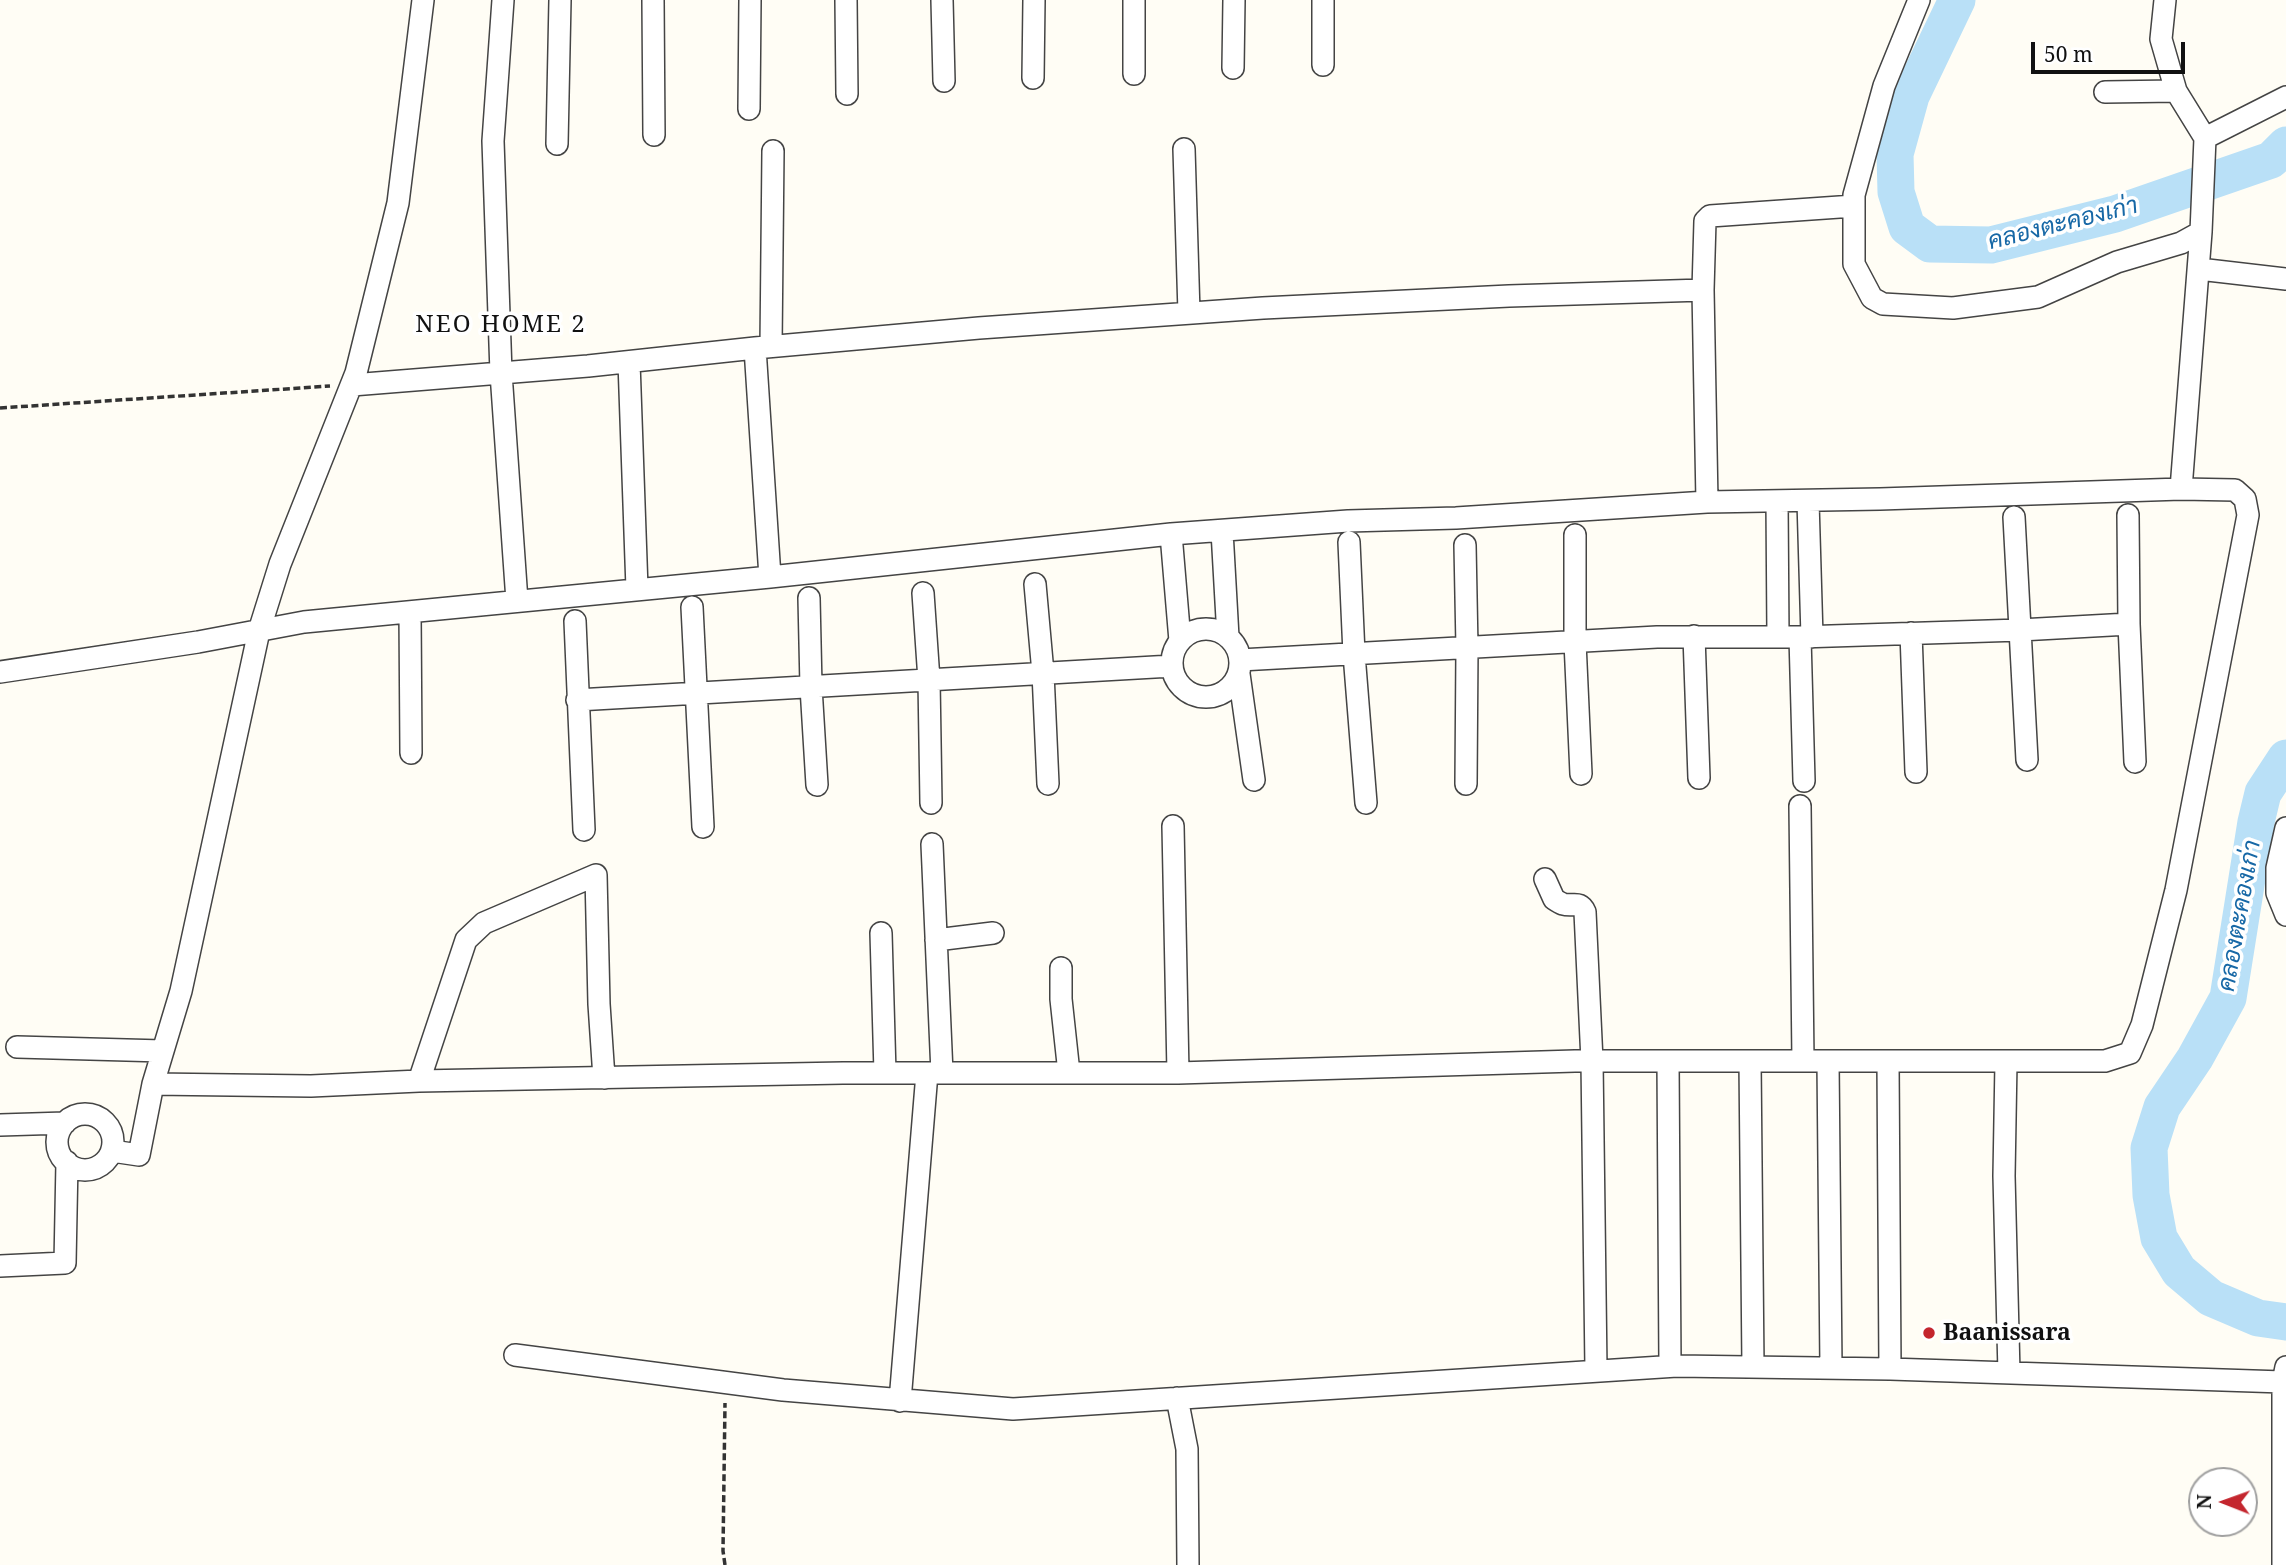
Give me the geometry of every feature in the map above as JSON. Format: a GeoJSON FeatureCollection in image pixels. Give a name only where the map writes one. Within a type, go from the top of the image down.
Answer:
{"type":"FeatureCollection","features":[{"type":"Feature","properties":{"kind":"street"},"geometry":{"type":"LineString","coordinates":[[111,1151],[139,1155],[153,1084],[181,990],[259,631],[279,564],[352,385],[398,203],[423,0]]}},
{"type":"Feature","properties":{"kind":"street"},"geometry":{"type":"LineString","coordinates":[[503,0],[493,141],[501,373],[517,601]]}},
{"type":"Feature","properties":{"kind":"street"},"geometry":{"type":"LineString","coordinates":[[557,144],[560,0]]}},
{"type":"Feature","properties":{"kind":"street"},"geometry":{"type":"LineString","coordinates":[[653,0],[654,135]]}},
{"type":"Feature","properties":{"kind":"street"},"geometry":{"type":"LineString","coordinates":[[750,0],[750,110]]}},
{"type":"Feature","properties":{"kind":"street"},"geometry":{"type":"LineString","coordinates":[[846,0],[847,94]]}},
{"type":"Feature","properties":{"kind":"street"},"geometry":{"type":"LineString","coordinates":[[943,0],[944,81]]}},
{"type":"Feature","properties":{"kind":"street"},"geometry":{"type":"LineString","coordinates":[[1033,78],[1034,0]]}},
{"type":"Feature","properties":{"kind":"street"},"geometry":{"type":"LineString","coordinates":[[1134,0],[1134,74]]}},
{"type":"Feature","properties":{"kind":"street"},"geometry":{"type":"LineString","coordinates":[[1233,68],[1234,0]]}},
{"type":"Feature","properties":{"kind":"street"},"geometry":{"type":"LineString","coordinates":[[1323,0],[1323,65]]}},
{"type":"Feature","properties":{"kind":"street"},"geometry":{"type":"LineString","coordinates":[[1919,0],[1884,86],[1854,195],[1854,264],[1872,298],[1883,304],[1953,308],[2038,297],[2117,262],[2181,243],[2201,232]]}},
{"type":"Feature","properties":{"kind":"street"},"geometry":{"type":"LineString","coordinates":[[2165,0],[2161,39],[2176,91],[2205,145],[2199,269],[2181,489]]}},
{"type":"Feature","properties":{"kind":"street"},"geometry":{"type":"LineString","coordinates":[[2105,92],[2176,91]]}},
{"type":"Feature","properties":{"kind":"street"},"geometry":{"type":"LineString","coordinates":[[2205,145],[2286,97]]}},
{"type":"Feature","properties":{"kind":"street"},"geometry":{"type":"LineString","coordinates":[[1184,149],[1189,313]]}},
{"type":"Feature","properties":{"kind":"street"},"geometry":{"type":"LineString","coordinates":[[770,577],[763,347],[773,151]]}},
{"type":"Feature","properties":{"kind":"street"},"geometry":{"type":"LineString","coordinates":[[1707,502],[1704,221],[1710,216],[1854,206]]}},
{"type":"Feature","properties":{"kind":"street"},"geometry":{"type":"LineString","coordinates":[[2199,269],[2286,279]]}},
{"type":"Feature","properties":{"kind":"street"},"geometry":{"type":"LineString","coordinates":[[352,385],[629,362],[979,328],[1189,313],[1509,296],[1703,290]]}},
{"type":"Feature","properties":{"kind":"street"},"geometry":{"type":"LineString","coordinates":[[629,362],[637,589]]}},
{"type":"Feature","properties":{"kind":"street"},"geometry":{"type":"LineString","coordinates":[[0,672],[198,642],[304,622],[770,577],[1171,534],[1348,521],[1707,502],[2181,489],[2235,490],[2245,499],[2248,514],[2176,890],[2142,1026],[2130,1053],[2105,1061],[1592,1061],[1178,1073],[885,1073],[311,1086],[153,1084]]}},
{"type":"Feature","properties":{"kind":"street"},"geometry":{"type":"LineString","coordinates":[[1797,637],[1808,500]]}},
{"type":"Feature","properties":{"kind":"street"},"geometry":{"type":"LineString","coordinates":[[1777,501],[1797,637],[1804,781]]}},
{"type":"Feature","properties":{"kind":"street"},"geometry":{"type":"LineString","coordinates":[[2128,515],[2135,762]]}},
{"type":"Feature","properties":{"kind":"street"},"geometry":{"type":"LineString","coordinates":[[2014,517],[2026,760]]}},
{"type":"Feature","properties":{"kind":"street"},"geometry":{"type":"LineString","coordinates":[[1222,531],[1228,637]]}},
{"type":"Feature","properties":{"kind":"street"},"geometry":{"type":"LineString","coordinates":[[1171,534],[1180,641]]}},
{"type":"Feature","properties":{"kind":"street"},"geometry":{"type":"LineString","coordinates":[[1574,535],[1575,642],[1581,774]]}},
{"type":"Feature","properties":{"kind":"street"},"geometry":{"type":"LineString","coordinates":[[1349,542],[1354,654],[1366,803]]}},
{"type":"Feature","properties":{"kind":"street"},"geometry":{"type":"LineString","coordinates":[[1465,545],[1466,784]]}},
{"type":"Feature","properties":{"kind":"street"},"geometry":{"type":"LineString","coordinates":[[1035,584],[1043,673],[1048,784]]}},
{"type":"Feature","properties":{"kind":"street"},"geometry":{"type":"LineString","coordinates":[[923,593],[929,680],[931,803]]}},
{"type":"Feature","properties":{"kind":"street"},"geometry":{"type":"LineString","coordinates":[[810,598],[811,687],[817,785]]}},
{"type":"Feature","properties":{"kind":"street"},"geometry":{"type":"LineString","coordinates":[[692,607],[703,827]]}},
{"type":"Feature","properties":{"kind":"street"},"geometry":{"type":"LineString","coordinates":[[410,612],[411,753]]}},
{"type":"Feature","properties":{"kind":"street"},"geometry":{"type":"LineString","coordinates":[[575,621],[584,830]]}},
{"type":"Feature","properties":{"kind":"street"},"geometry":{"type":"LineString","coordinates":[[1239,667],[1354,654],[1694,636],[1797,637],[2129,624]]}},
{"type":"Feature","properties":{"kind":"street"},"geometry":{"type":"LineString","coordinates":[[1239,667],[1232,686],[1222,694],[1209,698],[1184,690],[1175,679],[1172,666],[1174,652],[1180,641],[1203,629],[1217,630],[1228,637],[1237,648],[1254,780]]}},
{"type":"Feature","properties":{"kind":"street"},"geometry":{"type":"LineString","coordinates":[[1911,633],[1916,772]]}},
{"type":"Feature","properties":{"kind":"street"},"geometry":{"type":"LineString","coordinates":[[1694,636],[1699,778]]}},
{"type":"Feature","properties":{"kind":"street"},"geometry":{"type":"LineString","coordinates":[[577,700],[1172,666]]}},
{"type":"Feature","properties":{"kind":"street"},"geometry":{"type":"LineString","coordinates":[[1800,806],[1803,1061]]}},
{"type":"Feature","properties":{"kind":"street"},"geometry":{"type":"LineString","coordinates":[[1173,826],[1178,1073]]}},
{"type":"Feature","properties":{"kind":"street"},"geometry":{"type":"LineString","coordinates":[[2286,828],[2277,867],[2277,893],[2286,915]]}},
{"type":"Feature","properties":{"kind":"street"},"geometry":{"type":"LineString","coordinates":[[900,1401],[934,1073],[936,940],[932,844]]}},
{"type":"Feature","properties":{"kind":"street"},"geometry":{"type":"LineString","coordinates":[[419,1082],[466,940],[484,923],[596,875],[604,1078]]}},
{"type":"Feature","properties":{"kind":"street"},"geometry":{"type":"LineString","coordinates":[[1545,878],[1554,900],[1564,905],[1578,904],[1583,906],[1585,912],[1592,1061],[1596,1370]]}},
{"type":"Feature","properties":{"kind":"street"},"geometry":{"type":"LineString","coordinates":[[881,933],[885,1073]]}},
{"type":"Feature","properties":{"kind":"street"},"geometry":{"type":"LineString","coordinates":[[936,940],[993,933]]}},
{"type":"Feature","properties":{"kind":"street"},"geometry":{"type":"LineString","coordinates":[[1061,968],[1061,999],[1069,1073]]}},
{"type":"Feature","properties":{"kind":"street"},"geometry":{"type":"LineString","coordinates":[[17,1047],[163,1051]]}},
{"type":"Feature","properties":{"kind":"street"},"geometry":{"type":"LineString","coordinates":[[1668,1061],[1670,1366]]}},
{"type":"Feature","properties":{"kind":"street"},"geometry":{"type":"LineString","coordinates":[[1750,1061],[1753,1367]]}},
{"type":"Feature","properties":{"kind":"street"},"geometry":{"type":"LineString","coordinates":[[1828,1062],[1831,1368]]}},
{"type":"Feature","properties":{"kind":"street"},"geometry":{"type":"LineString","coordinates":[[1888,1062],[1890,1369]]}},
{"type":"Feature","properties":{"kind":"street"},"geometry":{"type":"LineString","coordinates":[[2006,1062],[2004,1176],[2009,1373]]}},
{"type":"Feature","properties":{"kind":"street"},"geometry":{"type":"LineString","coordinates":[[95,1115],[111,1130],[111,1151],[106,1161],[97,1167],[86,1170],[76,1168],[66,1162],[60,1153],[59,1132],[74,1116],[95,1115]]}},
{"type":"Feature","properties":{"kind":"street"},"geometry":{"type":"LineString","coordinates":[[0,1125],[65,1123]]}},
{"type":"Feature","properties":{"kind":"street"},"geometry":{"type":"LineString","coordinates":[[0,1266],[65,1263],[66,1162]]}},
{"type":"Feature","properties":{"kind":"street"},"geometry":{"type":"LineString","coordinates":[[515,1354],[725,1382],[900,1401],[1013,1409],[1670,1366],[2285,1375],[2283,1565]]}},
{"type":"Feature","properties":{"kind":"street"},"geometry":{"type":"LineString","coordinates":[[1177,1398],[1187,1449],[1188,1565]]}},
{"type":"Feature","properties":{"kind":"path"},"geometry":{"type":"LineString","coordinates":[[0,408],[352,385]]}},
{"type":"Feature","properties":{"kind":"path"},"geometry":{"type":"LineString","coordinates":[[725,1382],[725,1565]]}},
{"type":"Feature","properties":{"kind":"waterway","name":"คลองตะคองเก่า"},"geometry":{"type":"LineString","coordinates":[[1957,0],[1911,96],[1895,154],[1896,192],[1907,227],[1930,244],[1991,245],[2115,214],[2271,160],[2286,145]]}},
{"type":"Feature","properties":{"kind":"waterway","name":"คลองตะคองเก่า"},"geometry":{"type":"LineString","coordinates":[[2286,758],[2263,793],[2228,998],[2195,1058],[2162,1107],[2149,1148],[2151,1195],[2159,1238],[2179,1271],[2211,1298],[2258,1318],[2286,1322]]}},
{"type":"Feature","properties":{"kind":"place","name":"Baanissara"},"geometry":{"type":"Point","coordinates":[1929,1333]}},
{"type":"Feature","properties":{"kind":"district","name":"NEO HOME 2"},"geometry":{"type":"Point","coordinates":[501,325]}}]}
